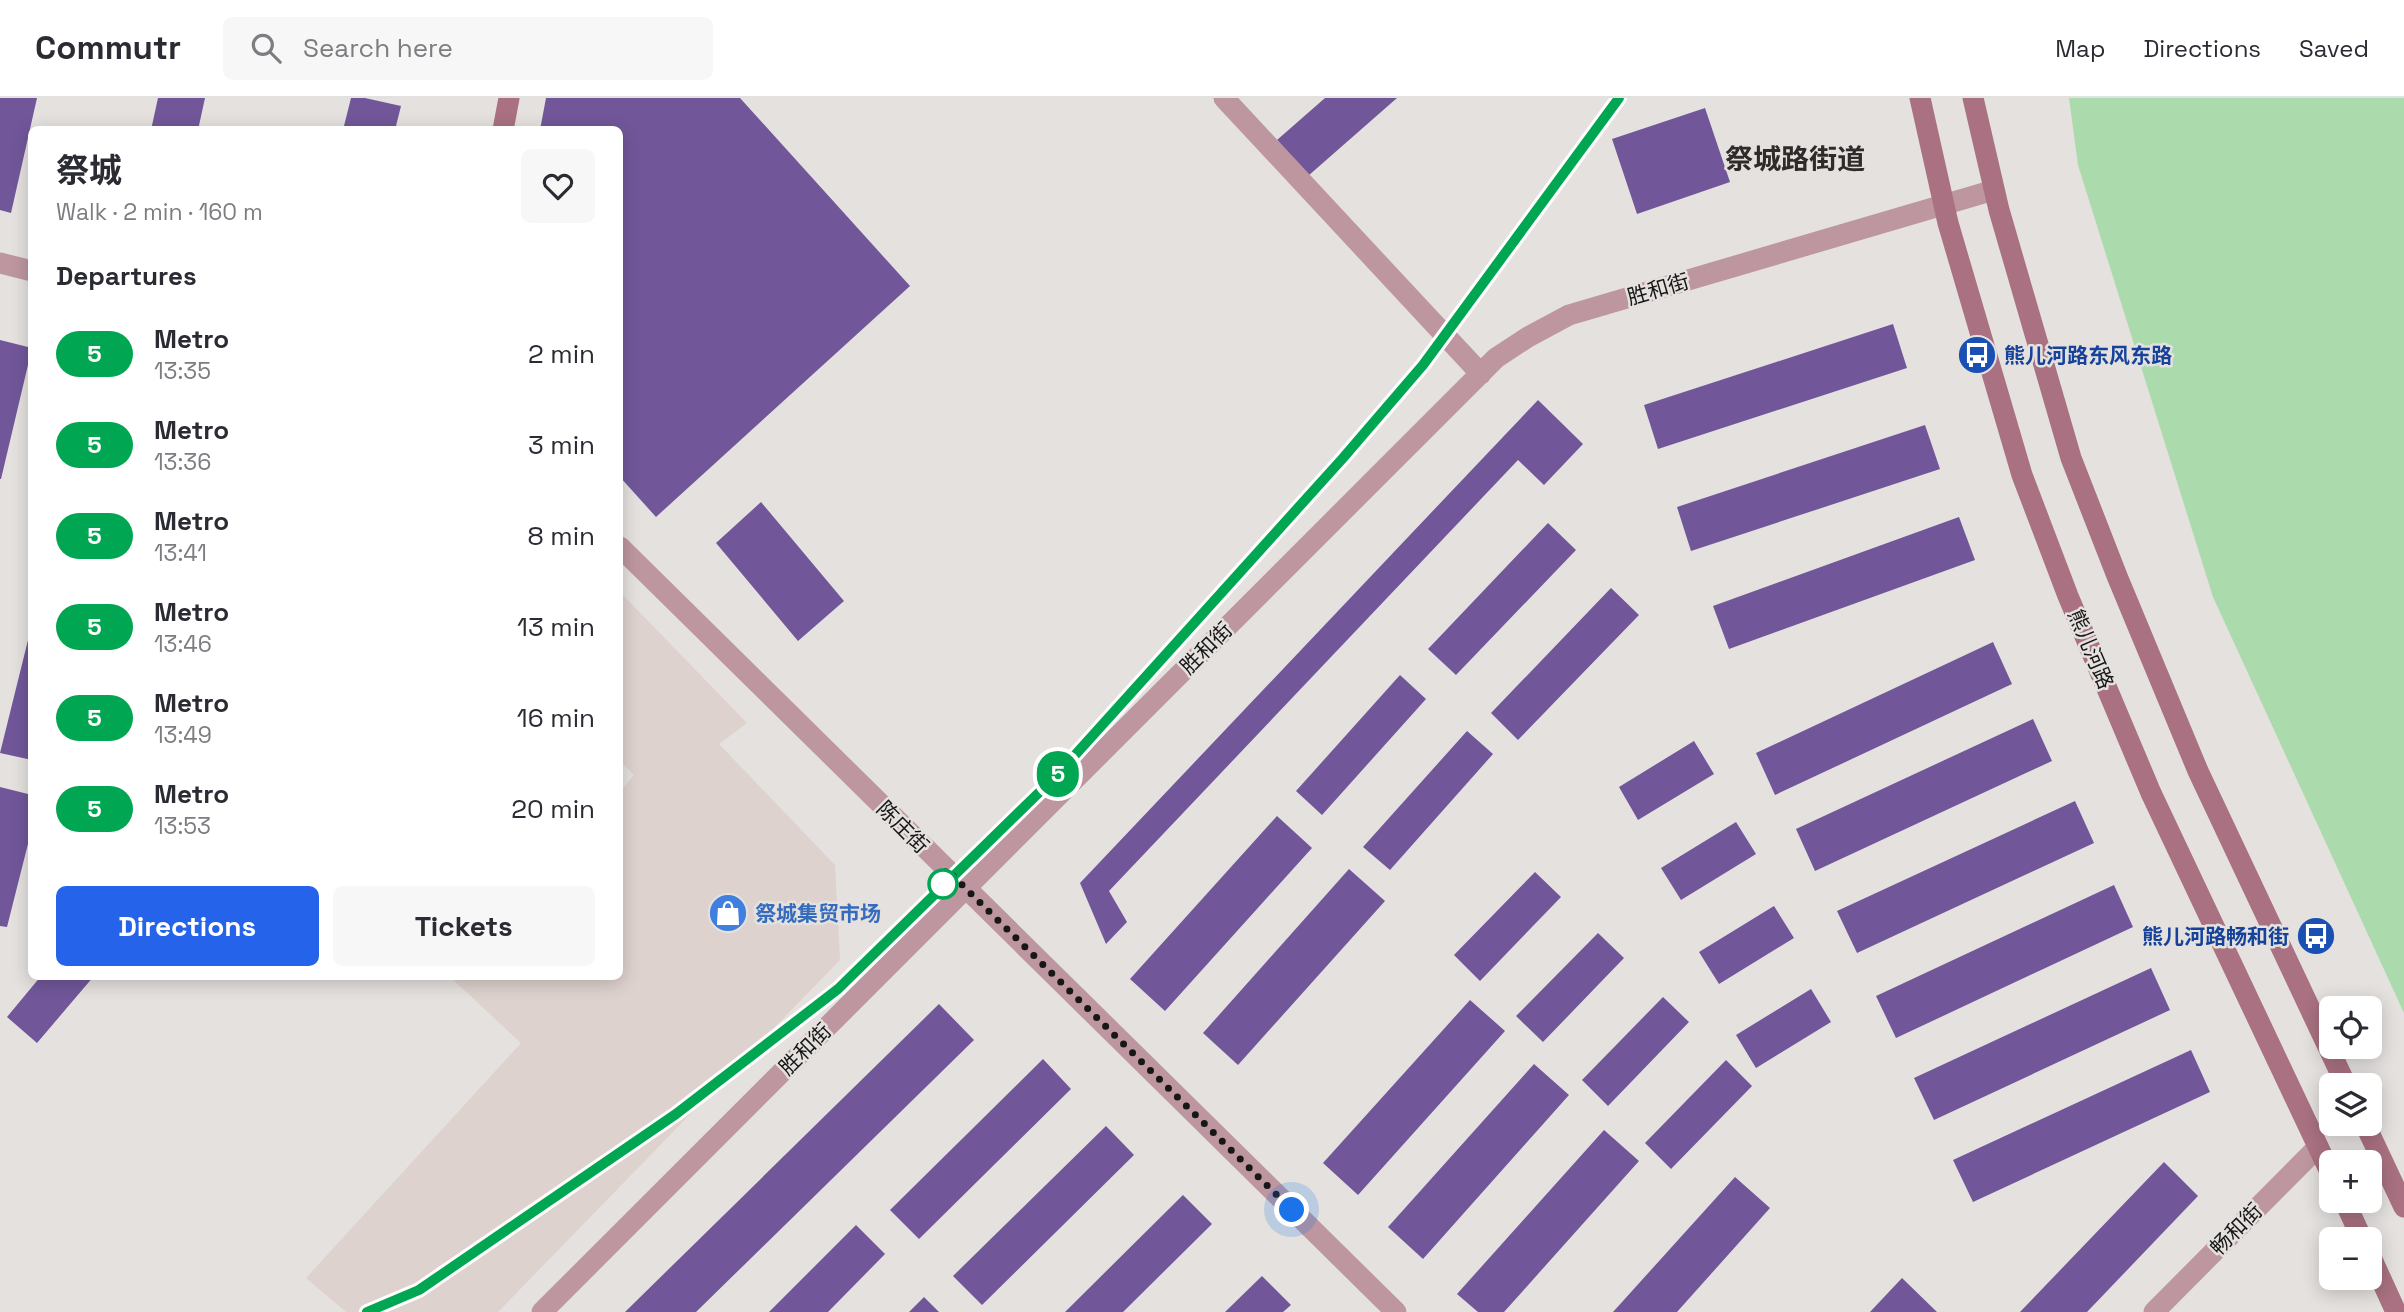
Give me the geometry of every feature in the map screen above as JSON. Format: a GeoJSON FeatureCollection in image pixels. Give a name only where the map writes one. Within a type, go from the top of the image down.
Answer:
{"type":"FeatureCollection","features":[{"type":"Feature","properties":{"kind":"street"},"geometry":{"type":"LineString","coordinates":[[504,126],[509,98]]}},
{"type":"Feature","properties":{"kind":"street"},"geometry":{"type":"LineString","coordinates":[[1224,98],[1481,373]]}},
{"type":"Feature","properties":{"kind":"street","name":"熊儿河路"},"geometry":{"type":"LineString","coordinates":[[1920,98],[1944,205],[2022,475],[2068,596],[2151,793],[2319,1150]]}},
{"type":"Feature","properties":{"kind":"street"},"geometry":{"type":"LineString","coordinates":[[1973,98],[1994,190],[2027,312],[2071,458],[2198,772],[2340,1073]]}},
{"type":"Feature","properties":{"kind":"street","name":"胜和街"},"geometry":{"type":"LineString","coordinates":[[542,1312],[1496,358],[1570,315],[1994,190]]}},
{"type":"Feature","properties":{"kind":"street"},"geometry":{"type":"LineString","coordinates":[[0,263],[28,270]]}},
{"type":"Feature","properties":{"kind":"street","name":"陈庄街"},"geometry":{"type":"LineString","coordinates":[[623,550],[1396,1312]]}},
{"type":"Feature","properties":{"kind":"street"},"geometry":{"type":"LineString","coordinates":[[2371,1136],[2404,1206]]}},
{"type":"Feature","properties":{"kind":"street","name":"畅和街"},"geometry":{"type":"LineString","coordinates":[[2154,1312],[2318,1147]]}},
{"type":"Feature","properties":{"kind":"street"},"geometry":{"type":"LineString","coordinates":[[2382,1281],[2396,1312]]}},
{"type":"Feature","properties":{"kind":"shaded area","name":"祭城集贸市场"},"geometry":{"type":"Polygon","coordinates":[[[623,595],[747,723],[719,744],[835,865],[840,960],[498,1312],[346,1312],[306,1278],[521,1043],[453,980],[623,980],[623,788],[634,775],[623,764],[623,595]]]}},
{"type":"Feature","properties":{"kind":"green space"},"geometry":{"type":"Polygon","coordinates":[[[2069,98],[2404,98],[2404,1013],[2213,597],[2078,165],[2069,98]]]}},
{"type":"Feature","properties":{"kind":"building"},"geometry":{"type":"Polygon","coordinates":[[[0,98],[37,98],[31,126],[28,126],[28,138],[11,213],[0,210],[0,98]]]}},
{"type":"Feature","properties":{"kind":"building"},"geometry":{"type":"Polygon","coordinates":[[[158,98],[205,98],[199,126],[152,126],[158,98]]]}},
{"type":"Feature","properties":{"kind":"building"},"geometry":{"type":"Polygon","coordinates":[[[351,98],[365,98],[401,106],[396,126],[344,126],[351,98]]]}},
{"type":"Feature","properties":{"kind":"building"},"geometry":{"type":"Polygon","coordinates":[[[546,98],[740,98],[910,286],[656,517],[623,480],[623,126],[541,126],[546,98]]]}},
{"type":"Feature","properties":{"kind":"building"},"geometry":{"type":"Polygon","coordinates":[[[1325,98],[1397,98],[1308,176],[1277,140],[1325,98]]]}},
{"type":"Feature","properties":{"kind":"building"},"geometry":{"type":"Polygon","coordinates":[[[1705,108],[1730,182],[1637,214],[1612,139],[1705,108]]]}},
{"type":"Feature","properties":{"kind":"building"},"geometry":{"type":"Polygon","coordinates":[[[1893,324],[1907,368],[1658,449],[1644,405],[1893,324]]]}},
{"type":"Feature","properties":{"kind":"building"},"geometry":{"type":"Polygon","coordinates":[[[0,340],[28,347],[28,365],[0,479],[0,340]]]}},
{"type":"Feature","properties":{"kind":"building"},"geometry":{"type":"Polygon","coordinates":[[[1538,400],[1583,444],[1544,485],[1518,460],[1109,891],[1127,922],[1106,944],[1080,883],[1538,400]]]}},
{"type":"Feature","properties":{"kind":"building"},"geometry":{"type":"Polygon","coordinates":[[[1925,425],[1940,469],[1691,551],[1677,507],[1925,425]]]}},
{"type":"Feature","properties":{"kind":"building"},"geometry":{"type":"Polygon","coordinates":[[[761,502],[844,601],[798,641],[716,543],[761,502]]]}},
{"type":"Feature","properties":{"kind":"building"},"geometry":{"type":"Polygon","coordinates":[[[1959,517],[1975,560],[1729,649],[1713,606],[1959,517]]]}},
{"type":"Feature","properties":{"kind":"building"},"geometry":{"type":"Polygon","coordinates":[[[1548,523],[1576,550],[1456,675],[1428,649],[1548,523]]]}},
{"type":"Feature","properties":{"kind":"building"},"geometry":{"type":"Polygon","coordinates":[[[1611,588],[1639,615],[1518,740],[1491,713],[1611,588]]]}},
{"type":"Feature","properties":{"kind":"building"},"geometry":{"type":"Polygon","coordinates":[[[28,640],[28,759],[0,753],[28,640]]]}},
{"type":"Feature","properties":{"kind":"building"},"geometry":{"type":"Polygon","coordinates":[[[1993,642],[2012,684],[1775,795],[1756,753],[1993,642]]]}},
{"type":"Feature","properties":{"kind":"building"},"geometry":{"type":"Polygon","coordinates":[[[1400,675],[1426,699],[1322,815],[1296,791],[1400,675]]]}},
{"type":"Feature","properties":{"kind":"building"},"geometry":{"type":"Polygon","coordinates":[[[2033,719],[2052,761],[1815,871],[1796,829],[2033,719]]]}},
{"type":"Feature","properties":{"kind":"building"},"geometry":{"type":"Polygon","coordinates":[[[1467,731],[1493,754],[1390,870],[1363,847],[1467,731]]]}},
{"type":"Feature","properties":{"kind":"building"},"geometry":{"type":"Polygon","coordinates":[[[1694,741],[1714,774],[1638,820],[1619,787],[1694,741]]]}},
{"type":"Feature","properties":{"kind":"building"},"geometry":{"type":"Polygon","coordinates":[[[0,787],[28,794],[28,844],[7,927],[0,926],[0,787]]]}},
{"type":"Feature","properties":{"kind":"building"},"geometry":{"type":"Polygon","coordinates":[[[2075,801],[2094,843],[1857,953],[1837,911],[2075,801]]]}},
{"type":"Feature","properties":{"kind":"building"},"geometry":{"type":"Polygon","coordinates":[[[1277,816],[1312,848],[1165,1011],[1130,979],[1277,816]]]}},
{"type":"Feature","properties":{"kind":"building"},"geometry":{"type":"Polygon","coordinates":[[[1736,822],[1756,854],[1681,900],[1661,868],[1736,822]]]}},
{"type":"Feature","properties":{"kind":"building"},"geometry":{"type":"Polygon","coordinates":[[[1349,869],[1385,901],[1238,1065],[1203,1033],[1349,869]]]}},
{"type":"Feature","properties":{"kind":"building"},"geometry":{"type":"Polygon","coordinates":[[[1535,872],[1561,897],[1480,981],[1454,955],[1535,872]]]}},
{"type":"Feature","properties":{"kind":"building"},"geometry":{"type":"Polygon","coordinates":[[[2114,885],[2133,927],[1896,1038],[1876,996],[2114,885]]]}},
{"type":"Feature","properties":{"kind":"building"},"geometry":{"type":"Polygon","coordinates":[[[1774,906],[1794,938],[1719,984],[1699,952],[1774,906]]]}},
{"type":"Feature","properties":{"kind":"building"},"geometry":{"type":"Polygon","coordinates":[[[1598,933],[1624,958],[1543,1042],[1516,1016],[1598,933]]]}},
{"type":"Feature","properties":{"kind":"building"},"geometry":{"type":"Polygon","coordinates":[[[2151,968],[2170,1010],[1934,1120],[1914,1078],[2151,968]]]}},
{"type":"Feature","properties":{"kind":"building"},"geometry":{"type":"Polygon","coordinates":[[[38,980],[91,980],[37,1043],[7,1017],[38,980]]]}},
{"type":"Feature","properties":{"kind":"building"},"geometry":{"type":"Polygon","coordinates":[[[1811,989],[1831,1022],[1756,1068],[1736,1035],[1811,989]]]}},
{"type":"Feature","properties":{"kind":"building"},"geometry":{"type":"Polygon","coordinates":[[[1663,997],[1689,1022],[1608,1106],[1582,1080],[1663,997]]]}},
{"type":"Feature","properties":{"kind":"building"},"geometry":{"type":"Polygon","coordinates":[[[1470,1000],[1505,1031],[1358,1195],[1323,1163],[1470,1000]]]}},
{"type":"Feature","properties":{"kind":"building"},"geometry":{"type":"Polygon","coordinates":[[[939,1004],[974,1040],[696,1312],[625,1312],[939,1004]]]}},
{"type":"Feature","properties":{"kind":"building"},"geometry":{"type":"Polygon","coordinates":[[[2191,1050],[2210,1092],[1973,1202],[1953,1160],[2191,1050]]]}},
{"type":"Feature","properties":{"kind":"building"},"geometry":{"type":"Polygon","coordinates":[[[1043,1059],[1071,1089],[919,1239],[890,1210],[1043,1059]]]}},
{"type":"Feature","properties":{"kind":"building"},"geometry":{"type":"Polygon","coordinates":[[[1726,1060],[1752,1086],[1671,1169],[1645,1143],[1726,1060]]]}},
{"type":"Feature","properties":{"kind":"building"},"geometry":{"type":"Polygon","coordinates":[[[1534,1064],[1569,1095],[1423,1259],[1388,1227],[1534,1064]]]}},
{"type":"Feature","properties":{"kind":"building"},"geometry":{"type":"Polygon","coordinates":[[[1106,1126],[1134,1155],[982,1305],[953,1276],[1106,1126]]]}},
{"type":"Feature","properties":{"kind":"building"},"geometry":{"type":"Polygon","coordinates":[[[1604,1130],[1639,1161],[1504,1312],[1478,1312],[1457,1294],[1604,1130]]]}},
{"type":"Feature","properties":{"kind":"building"},"geometry":{"type":"Polygon","coordinates":[[[2164,1162],[2198,1196],[2087,1312],[2020,1312],[2164,1162]]]}},
{"type":"Feature","properties":{"kind":"building"},"geometry":{"type":"Polygon","coordinates":[[[1735,1177],[1770,1208],[1677,1312],[1613,1312],[1735,1177]]]}},
{"type":"Feature","properties":{"kind":"building"},"geometry":{"type":"Polygon","coordinates":[[[1183,1195],[1212,1224],[1123,1312],[1065,1312],[1183,1195]]]}},
{"type":"Feature","properties":{"kind":"building"},"geometry":{"type":"Polygon","coordinates":[[[856,1225],[885,1254],[828,1312],[769,1312],[856,1225]]]}},
{"type":"Feature","properties":{"kind":"building"},"geometry":{"type":"Polygon","coordinates":[[[1262,1276],[1291,1305],[1283,1312],[1225,1312],[1262,1276]]]}},
{"type":"Feature","properties":{"kind":"building"},"geometry":{"type":"Polygon","coordinates":[[[1902,1278],[1937,1312],[1870,1312],[1902,1278]]]}},
{"type":"Feature","properties":{"kind":"building"},"geometry":{"type":"Polygon","coordinates":[[[924,1297],[939,1312],[909,1312],[924,1297]]]}},
{"type":"Feature","properties":{"kind":"metro line","name":"5"},"geometry":{"type":"LineString","coordinates":[[367,1312],[419,1290],[676,1114],[838,989],[1057,775],[1343,458],[1423,365],[1619,98]]}},
{"type":"Feature","properties":{"kind":"place","name":"熊儿河路东风东路"},"geometry":{"type":"Point","coordinates":[1977,355]}},
{"type":"Feature","properties":{"kind":"place","name":"祭城集贸市场"},"geometry":{"type":"Point","coordinates":[728,913]}},
{"type":"Feature","properties":{"kind":"place","name":"熊儿河路畅和街"},"geometry":{"type":"Point","coordinates":[2316,936]}},
{"type":"Feature","properties":{"kind":"district","name":"祭城路街道"},"geometry":{"type":"Point","coordinates":[1795,159]}},
{"type":"Feature","properties":{"kind":"route"},"geometry":{"type":"LineString","coordinates":[[943,884],[946,869],[1292,1210]]}}]}
